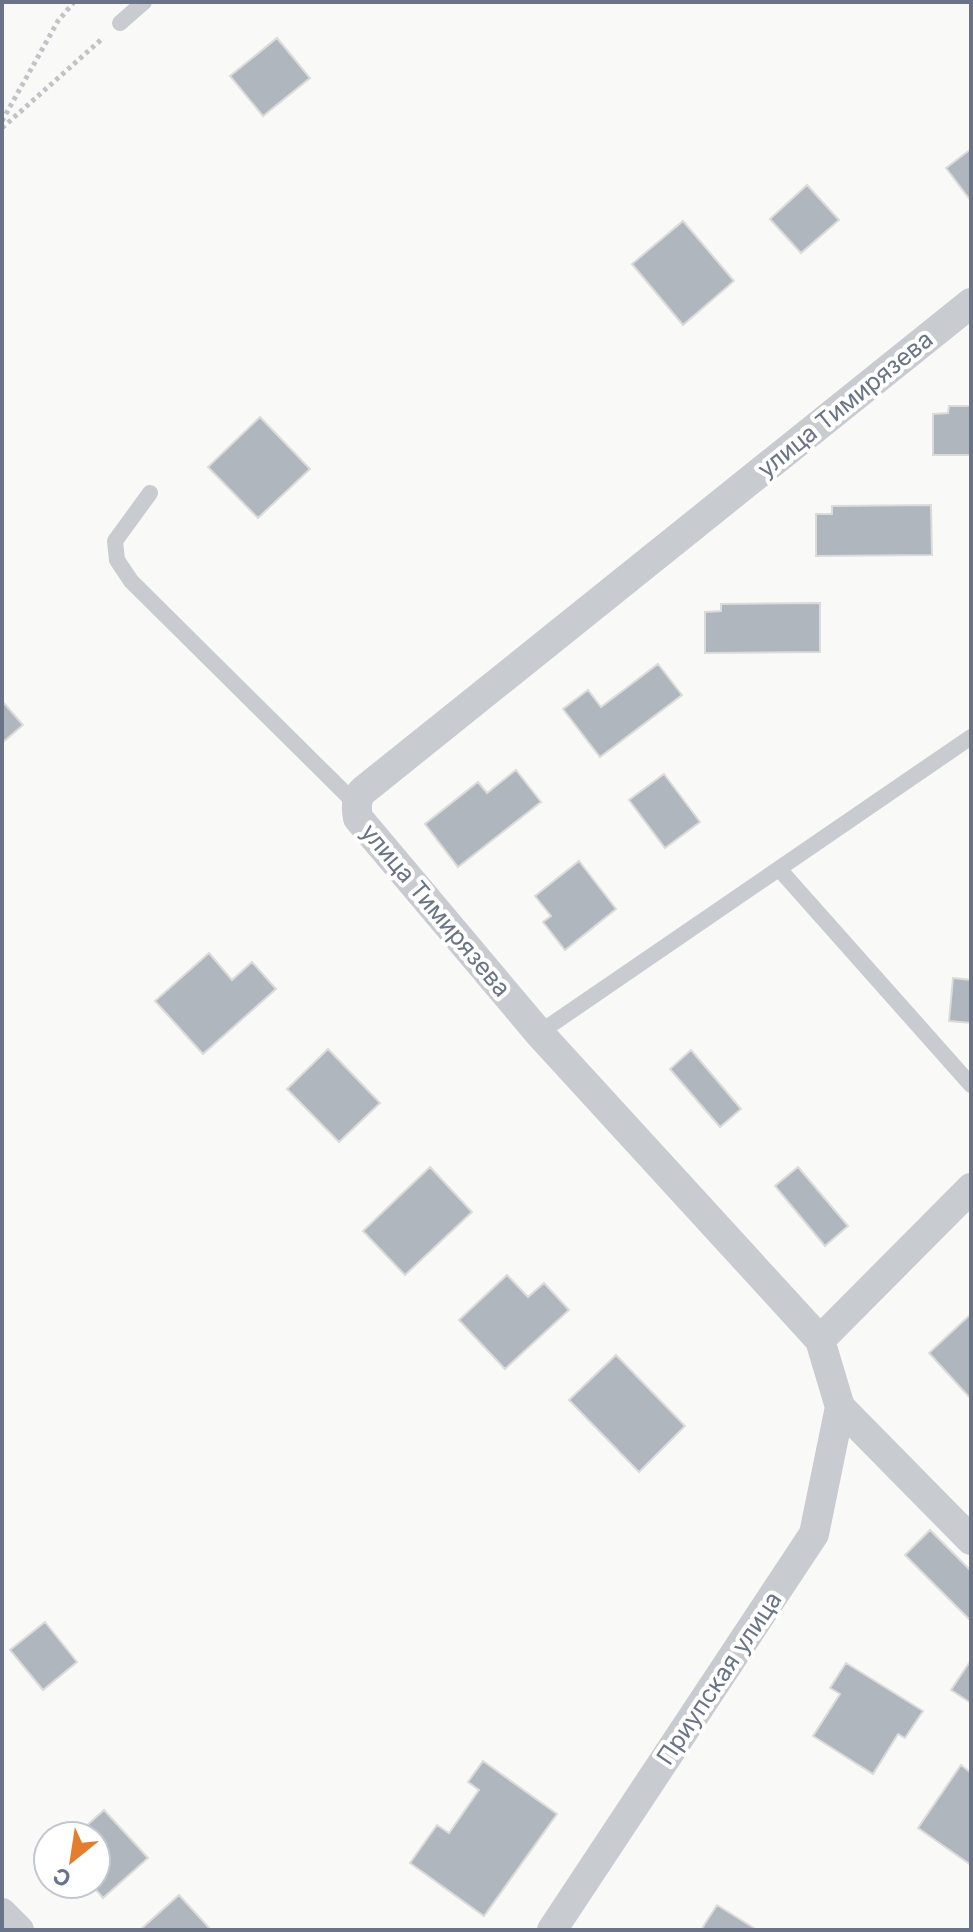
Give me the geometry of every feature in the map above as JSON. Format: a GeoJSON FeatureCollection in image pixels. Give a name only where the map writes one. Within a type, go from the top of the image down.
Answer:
{"type":"FeatureCollection","features":[{"type":"Feature","properties":{"kind":"street","name":"улица Тимирязева"},"geometry":{"type":"LineString","coordinates":[[971,303],[364,790],[357,805],[358,818],[539,1033],[820,1340],[840,1407],[971,1540]]}},
{"type":"Feature","properties":{"kind":"street"},"geometry":{"type":"LineString","coordinates":[[820,1340],[971,1188]]}},
{"type":"Feature","properties":{"kind":"street","name":"Приупская улица"},"geometry":{"type":"LineString","coordinates":[[552,1930],[814,1534],[840,1407]]}},
{"type":"Feature","properties":{"kind":"street"},"geometry":{"type":"LineString","coordinates":[[2,1913],[19,1930]]}},
{"type":"Feature","properties":{"kind":"lane"},"geometry":{"type":"LineString","coordinates":[[120,23],[144,2]]}},
{"type":"Feature","properties":{"kind":"lane"},"geometry":{"type":"LineString","coordinates":[[150,493],[115,541],[117,560],[131,581],[357,805]]}},
{"type":"Feature","properties":{"kind":"lane"},"geometry":{"type":"LineString","coordinates":[[539,1033],[971,737]]}},
{"type":"Feature","properties":{"kind":"lane"},"geometry":{"type":"LineString","coordinates":[[780,870],[971,1085]]}},
{"type":"Feature","properties":{"kind":"path"},"geometry":{"type":"LineString","coordinates":[[2,121],[58,21],[74,2]]}},
{"type":"Feature","properties":{"kind":"path"},"geometry":{"type":"LineString","coordinates":[[2,128],[120,23]]}},
{"type":"Feature","properties":{"kind":"building"},"geometry":{"type":"Polygon","coordinates":[[[277,38],[310,78],[263,116],[230,76],[277,38]]]}},
{"type":"Feature","properties":{"kind":"building"},"geometry":{"type":"Polygon","coordinates":[[[971,149],[971,201],[946,168],[971,149]]]}},
{"type":"Feature","properties":{"kind":"building"},"geometry":{"type":"Polygon","coordinates":[[[807,185],[839,220],[801,253],[770,219],[807,185]]]}},
{"type":"Feature","properties":{"kind":"building"},"geometry":{"type":"Polygon","coordinates":[[[683,221],[734,281],[683,325],[632,264],[683,221]]]}},
{"type":"Feature","properties":{"kind":"building"},"geometry":{"type":"Polygon","coordinates":[[[949,406],[971,406],[971,455],[933,455],[933,414],[948,413],[949,406]]]}},
{"type":"Feature","properties":{"kind":"building"},"geometry":{"type":"Polygon","coordinates":[[[260,417],[310,469],[258,518],[208,467],[260,417]]]}},
{"type":"Feature","properties":{"kind":"building"},"geometry":{"type":"Polygon","coordinates":[[[931,505],[932,555],[816,556],[816,514],[832,514],[832,506],[931,505]]]}},
{"type":"Feature","properties":{"kind":"building"},"geometry":{"type":"Polygon","coordinates":[[[820,603],[820,652],[705,653],[705,612],[721,611],[721,604],[820,603]]]}},
{"type":"Feature","properties":{"kind":"building"},"geometry":{"type":"Polygon","coordinates":[[[658,664],[682,695],[600,757],[563,709],[588,690],[601,707],[658,664]]]}},
{"type":"Feature","properties":{"kind":"building"},"geometry":{"type":"Polygon","coordinates":[[[2,701],[23,725],[2,743],[2,701]]]}},
{"type":"Feature","properties":{"kind":"building"},"geometry":{"type":"Polygon","coordinates":[[[516,770],[541,802],[458,867],[425,824],[478,782],[487,793],[516,770]]]}},
{"type":"Feature","properties":{"kind":"building"},"geometry":{"type":"Polygon","coordinates":[[[664,774],[700,822],[665,848],[629,800],[664,774]]]}},
{"type":"Feature","properties":{"kind":"building"},"geometry":{"type":"Polygon","coordinates":[[[579,861],[616,909],[565,950],[543,922],[551,916],[535,896],[579,861]]]}},
{"type":"Feature","properties":{"kind":"building"},"geometry":{"type":"Polygon","coordinates":[[[209,953],[232,980],[252,962],[276,989],[203,1054],[155,1001],[209,953]]]}},
{"type":"Feature","properties":{"kind":"building"},"geometry":{"type":"Polygon","coordinates":[[[953,978],[971,980],[971,1023],[949,1021],[953,978]]]}},
{"type":"Feature","properties":{"kind":"building"},"geometry":{"type":"Polygon","coordinates":[[[328,1049],[380,1103],[339,1142],[287,1089],[328,1049]]]}},
{"type":"Feature","properties":{"kind":"building"},"geometry":{"type":"Polygon","coordinates":[[[691,1050],[741,1109],[720,1127],[670,1069],[691,1050]]]}},
{"type":"Feature","properties":{"kind":"building"},"geometry":{"type":"Polygon","coordinates":[[[430,1167],[472,1212],[405,1275],[363,1231],[430,1167]]]}},
{"type":"Feature","properties":{"kind":"building"},"geometry":{"type":"Polygon","coordinates":[[[798,1167],[848,1226],[825,1246],[775,1186],[798,1167]]]}},
{"type":"Feature","properties":{"kind":"building"},"geometry":{"type":"Polygon","coordinates":[[[507,1275],[528,1297],[544,1283],[569,1310],[505,1369],[459,1320],[507,1275]]]}},
{"type":"Feature","properties":{"kind":"building"},"geometry":{"type":"Polygon","coordinates":[[[971,1314],[971,1399],[929,1353],[971,1314]]]}},
{"type":"Feature","properties":{"kind":"building"},"geometry":{"type":"Polygon","coordinates":[[[616,1355],[685,1426],[639,1472],[569,1400],[616,1355]]]}},
{"type":"Feature","properties":{"kind":"building"},"geometry":{"type":"Polygon","coordinates":[[[930,1530],[971,1571],[971,1621],[905,1555],[930,1530]]]}},
{"type":"Feature","properties":{"kind":"building"},"geometry":{"type":"Polygon","coordinates":[[[45,1622],[77,1662],[43,1690],[10,1650],[45,1622]]]}},
{"type":"Feature","properties":{"kind":"building"},"geometry":{"type":"Polygon","coordinates":[[[971,1660],[971,1703],[951,1690],[971,1660]]]}},
{"type":"Feature","properties":{"kind":"building"},"geometry":{"type":"Polygon","coordinates":[[[846,1663],[923,1711],[905,1738],[898,1734],[873,1774],[813,1736],[840,1694],[830,1688],[846,1663]]]}},
{"type":"Feature","properties":{"kind":"building"},"geometry":{"type":"Polygon","coordinates":[[[483,1761],[557,1814],[484,1916],[410,1863],[437,1825],[449,1833],[479,1790],[468,1782],[483,1761]]]}},
{"type":"Feature","properties":{"kind":"building"},"geometry":{"type":"Polygon","coordinates":[[[961,1765],[971,1773],[971,1865],[918,1828],[961,1765]]]}},
{"type":"Feature","properties":{"kind":"building"},"geometry":{"type":"Polygon","coordinates":[[[104,1810],[148,1858],[112,1890],[112,1820],[93,1820],[104,1810]]]}},
{"type":"Feature","properties":{"kind":"building"},"geometry":{"type":"Polygon","coordinates":[[[179,1895],[211,1930],[140,1930],[179,1895]]]}},
{"type":"Feature","properties":{"kind":"building"},"geometry":{"type":"Polygon","coordinates":[[[717,1905],[757,1930],[701,1930],[717,1905]]]}}]}
